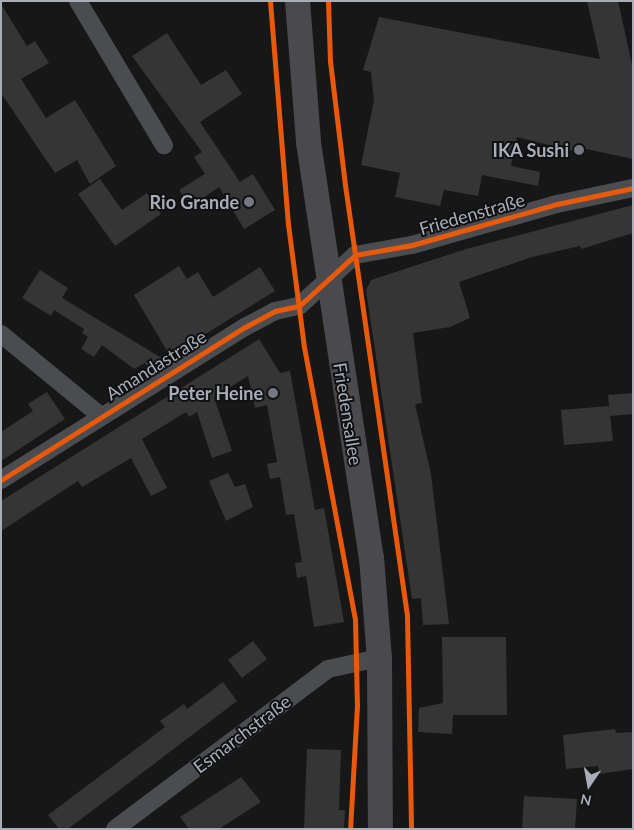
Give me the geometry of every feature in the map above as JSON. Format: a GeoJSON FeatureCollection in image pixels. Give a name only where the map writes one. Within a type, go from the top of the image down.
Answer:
{"type":"FeatureCollection","features":[{"type":"Feature","properties":{"kind":"main road","name":"Friedensallee"},"geometry":{"type":"LineString","coordinates":[[297,1],[308,142],[371,557],[379,658],[380,829]]}},
{"type":"Feature","properties":{"kind":"street"},"geometry":{"type":"LineString","coordinates":[[78,1],[164,145]]}},
{"type":"Feature","properties":{"kind":"street","name":"Friedenstraße"},"geometry":{"type":"LineString","coordinates":[[328,281],[355,255],[412,246],[557,204],[633,188]]}},
{"type":"Feature","properties":{"kind":"street","name":"Amandastraße"},"geometry":{"type":"LineString","coordinates":[[1,480],[100,416],[245,327],[275,311],[299,306],[328,281]]}},
{"type":"Feature","properties":{"kind":"street"},"geometry":{"type":"LineString","coordinates":[[1,334],[100,416]]}},
{"type":"Feature","properties":{"kind":"street","name":"Esmarchstraße"},"geometry":{"type":"LineString","coordinates":[[115,829],[328,669],[379,658]]}},
{"type":"Feature","properties":{"kind":"building"},"geometry":{"type":"Polygon","coordinates":[[[587,1],[618,1],[633,69],[633,159],[586,149],[585,154],[517,137],[511,166],[540,172],[538,186],[482,175],[478,196],[444,190],[440,206],[395,197],[400,173],[361,165],[374,100],[371,72],[363,70],[379,17],[600,59],[587,1]]]}},
{"type":"Feature","properties":{"kind":"building"},"geometry":{"type":"Polygon","coordinates":[[[1,4],[27,46],[35,41],[49,63],[21,79],[46,118],[75,100],[116,166],[90,184],[77,160],[55,173],[1,93],[1,4]]]}},
{"type":"Feature","properties":{"kind":"building"},"geometry":{"type":"Polygon","coordinates":[[[167,33],[201,85],[226,70],[242,94],[200,122],[240,182],[253,174],[275,210],[244,229],[219,187],[190,207],[179,190],[205,174],[194,157],[202,152],[132,56],[167,33]]]}},
{"type":"Feature","properties":{"kind":"building"},"geometry":{"type":"Polygon","coordinates":[[[100,179],[122,210],[147,193],[161,214],[115,246],[78,194],[100,179]]]}},
{"type":"Feature","properties":{"kind":"building"},"geometry":{"type":"Polygon","coordinates":[[[633,205],[633,233],[581,249],[580,246],[532,257],[459,282],[470,318],[450,327],[413,333],[422,403],[415,404],[431,474],[449,624],[423,625],[421,598],[412,599],[366,290],[371,280],[466,249],[633,205]]]}},
{"type":"Feature","properties":{"kind":"building"},"geometry":{"type":"Polygon","coordinates":[[[179,266],[187,279],[198,272],[213,297],[260,267],[275,291],[170,356],[134,295],[179,266]]]}},
{"type":"Feature","properties":{"kind":"building"},"geometry":{"type":"Polygon","coordinates":[[[40,270],[68,288],[62,298],[165,360],[149,370],[145,363],[134,369],[102,345],[94,357],[81,349],[88,337],[82,333],[84,329],[54,310],[51,316],[22,298],[40,270]]]}},
{"type":"Feature","properties":{"kind":"building"},"geometry":{"type":"Polygon","coordinates":[[[259,339],[280,373],[290,371],[315,510],[324,508],[344,622],[314,627],[306,576],[297,578],[295,563],[302,562],[294,514],[286,515],[280,477],[270,479],[267,464],[277,462],[267,405],[255,408],[248,376],[214,397],[232,451],[212,458],[197,412],[189,417],[186,412],[142,439],[167,488],[151,496],[131,458],[82,487],[78,481],[1,531],[1,501],[259,339]]]}},
{"type":"Feature","properties":{"kind":"building"},"geometry":{"type":"Polygon","coordinates":[[[47,392],[65,419],[1,461],[1,432],[33,411],[28,404],[47,392]]]}},
{"type":"Feature","properties":{"kind":"building"},"geometry":{"type":"Polygon","coordinates":[[[633,393],[633,414],[610,416],[608,395],[633,393]]]}},
{"type":"Feature","properties":{"kind":"building"},"geometry":{"type":"Polygon","coordinates":[[[609,406],[613,441],[564,445],[561,410],[609,406]]]}},
{"type":"Feature","properties":{"kind":"building"},"geometry":{"type":"Polygon","coordinates":[[[228,473],[235,487],[245,484],[253,507],[226,521],[209,481],[228,473]]]}},
{"type":"Feature","properties":{"kind":"building"},"geometry":{"type":"Polygon","coordinates":[[[442,637],[506,637],[507,715],[453,715],[452,734],[418,732],[419,708],[443,703],[442,637]]]}},
{"type":"Feature","properties":{"kind":"building"},"geometry":{"type":"Polygon","coordinates":[[[253,641],[267,659],[242,678],[228,660],[253,641]]]}},
{"type":"Feature","properties":{"kind":"building"},"geometry":{"type":"Polygon","coordinates":[[[223,682],[237,701],[68,829],[59,829],[48,815],[165,727],[160,721],[184,704],[187,709],[223,682]]]}},
{"type":"Feature","properties":{"kind":"building"},"geometry":{"type":"Polygon","coordinates":[[[615,729],[616,733],[633,732],[633,769],[599,774],[598,766],[566,769],[563,735],[615,729]]]}},
{"type":"Feature","properties":{"kind":"building"},"geometry":{"type":"Polygon","coordinates":[[[307,749],[341,750],[339,810],[345,810],[344,829],[304,829],[307,749]]]}},
{"type":"Feature","properties":{"kind":"building"},"geometry":{"type":"Polygon","coordinates":[[[241,777],[261,802],[219,829],[189,829],[180,817],[241,777]]]}},
{"type":"Feature","properties":{"kind":"building"},"geometry":{"type":"Polygon","coordinates":[[[524,796],[577,799],[575,829],[522,829],[524,796]]]}},
{"type":"Feature","properties":{"kind":"cycle path"},"geometry":{"type":"LineString","coordinates":[[270,1],[288,224],[304,347],[355,619],[357,705],[350,829]]}},
{"type":"Feature","properties":{"kind":"cycle path"},"geometry":{"type":"LineString","coordinates":[[328,1],[330,61],[345,185],[407,616],[411,829]]}},
{"type":"Feature","properties":{"kind":"cycle path"},"geometry":{"type":"LineString","coordinates":[[1,480],[245,327],[275,311],[299,306],[355,255],[412,245],[557,204],[633,188]]}},
{"type":"Feature","properties":{"kind":"place","name":"IKA Sushi"},"geometry":{"type":"Point","coordinates":[579,150]}},
{"type":"Feature","properties":{"kind":"place","name":"Rio Grande"},"geometry":{"type":"Point","coordinates":[249,202]}},
{"type":"Feature","properties":{"kind":"place","name":"Peter Heine"},"geometry":{"type":"Point","coordinates":[273,393]}}]}
